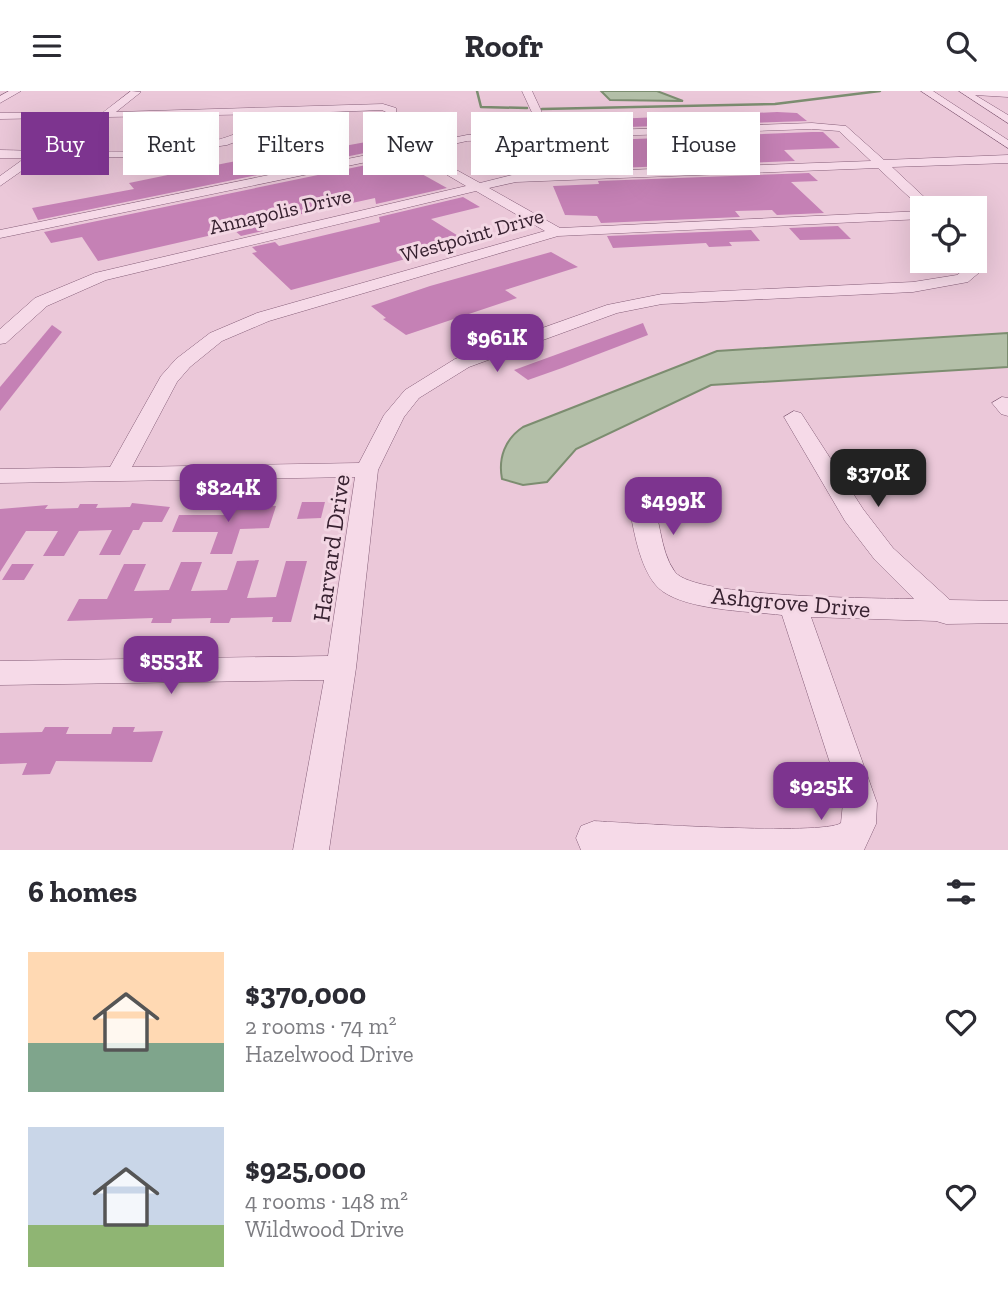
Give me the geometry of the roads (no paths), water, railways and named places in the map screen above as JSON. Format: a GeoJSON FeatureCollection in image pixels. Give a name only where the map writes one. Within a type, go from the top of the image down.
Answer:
{"type":"FeatureCollection","features":[{"type":"Feature","properties":{"kind":"street"},"geometry":{"type":"LineString","coordinates":[[0,100],[16,91]]}},
{"type":"Feature","properties":{"kind":"street"},"geometry":{"type":"LineString","coordinates":[[527,91],[537,112]]}},
{"type":"Feature","properties":{"kind":"street"},"geometry":{"type":"LineString","coordinates":[[927,91],[1006,93]]}},
{"type":"Feature","properties":{"kind":"street"},"geometry":{"type":"LineString","coordinates":[[927,91],[1008,145]]}},
{"type":"Feature","properties":{"kind":"street"},"geometry":{"type":"LineString","coordinates":[[962,91],[1002,113],[1008,120]]}},
{"type":"Feature","properties":{"kind":"street"},"geometry":{"type":"LineString","coordinates":[[109,113],[136,92]]}},
{"type":"Feature","properties":{"kind":"street"},"geometry":{"type":"LineString","coordinates":[[109,116],[383,107],[392,112]]}},
{"type":"Feature","properties":{"kind":"street"},"geometry":{"type":"LineString","coordinates":[[109,153],[207,146],[259,130],[272,116],[273,110]]}},
{"type":"Feature","properties":{"kind":"street"},"geometry":{"type":"LineString","coordinates":[[959,113],[1002,113]]}},
{"type":"Feature","properties":{"kind":"street"},"geometry":{"type":"LineString","coordinates":[[0,116],[21,116]]}},
{"type":"Feature","properties":{"kind":"street"},"geometry":{"type":"LineString","coordinates":[[633,132],[836,126],[842,128],[916,196]]}},
{"type":"Feature","properties":{"kind":"street"},"geometry":{"type":"LineString","coordinates":[[992,135],[1008,135]]}},
{"type":"Feature","properties":{"kind":"street"},"geometry":{"type":"LineString","coordinates":[[0,154],[21,154]]}},
{"type":"Feature","properties":{"kind":"street"},"geometry":{"type":"LineString","coordinates":[[0,218],[5,233],[363,159]]}},
{"type":"Feature","properties":{"kind":"street","name":"Annapolis Drive"},"geometry":{"type":"LineString","coordinates":[[0,339],[41,302],[101,276],[477,185],[531,177],[1008,159]]}},
{"type":"Feature","properties":{"kind":"street"},"geometry":{"type":"LineString","coordinates":[[0,182],[21,167]]}},
{"type":"Feature","properties":{"kind":"street"},"geometry":{"type":"LineString","coordinates":[[457,174],[557,232]]}},
{"type":"Feature","properties":{"kind":"street","name":"Westpoint Drive"},"geometry":{"type":"LineString","coordinates":[[116,476],[168,380],[183,363],[216,337],[263,317],[557,232],[910,216]]}},
{"type":"Feature","properties":{"kind":"street","name":"Harvard Drive"},"geometry":{"type":"LineString","coordinates":[[311,850],[341,668],[367,470],[394,415],[412,394],[463,363],[613,309],[662,299],[913,287],[961,279],[969,273]]}},
{"type":"Feature","properties":{"kind":"street"},"geometry":{"type":"LineString","coordinates":[[794,417],[834,485],[876,544],[946,613]]}},
{"type":"Feature","properties":{"kind":"street"},"geometry":{"type":"LineString","coordinates":[[0,476],[367,470]]}},
{"type":"Feature","properties":{"kind":"street","name":"Ashgrove Drive"},"geometry":{"type":"LineString","coordinates":[[639,496],[651,545],[665,579],[687,593],[793,606],[946,613],[1008,612]]}},
{"type":"Feature","properties":{"kind":"street"},"geometry":{"type":"LineString","coordinates":[[594,838],[731,849],[829,850],[847,843],[860,821],[860,803],[793,606]]}},
{"type":"Feature","properties":{"kind":"street"},"geometry":{"type":"LineString","coordinates":[[0,673],[341,668]]}},
{"type":"Feature","properties":{"kind":"waterway"},"geometry":{"type":"LineString","coordinates":[[477,91],[481,107],[527,108]]}},
{"type":"Feature","properties":{"kind":"waterway"},"geometry":{"type":"LineString","coordinates":[[542,109],[775,104],[880,91]]}}]}
